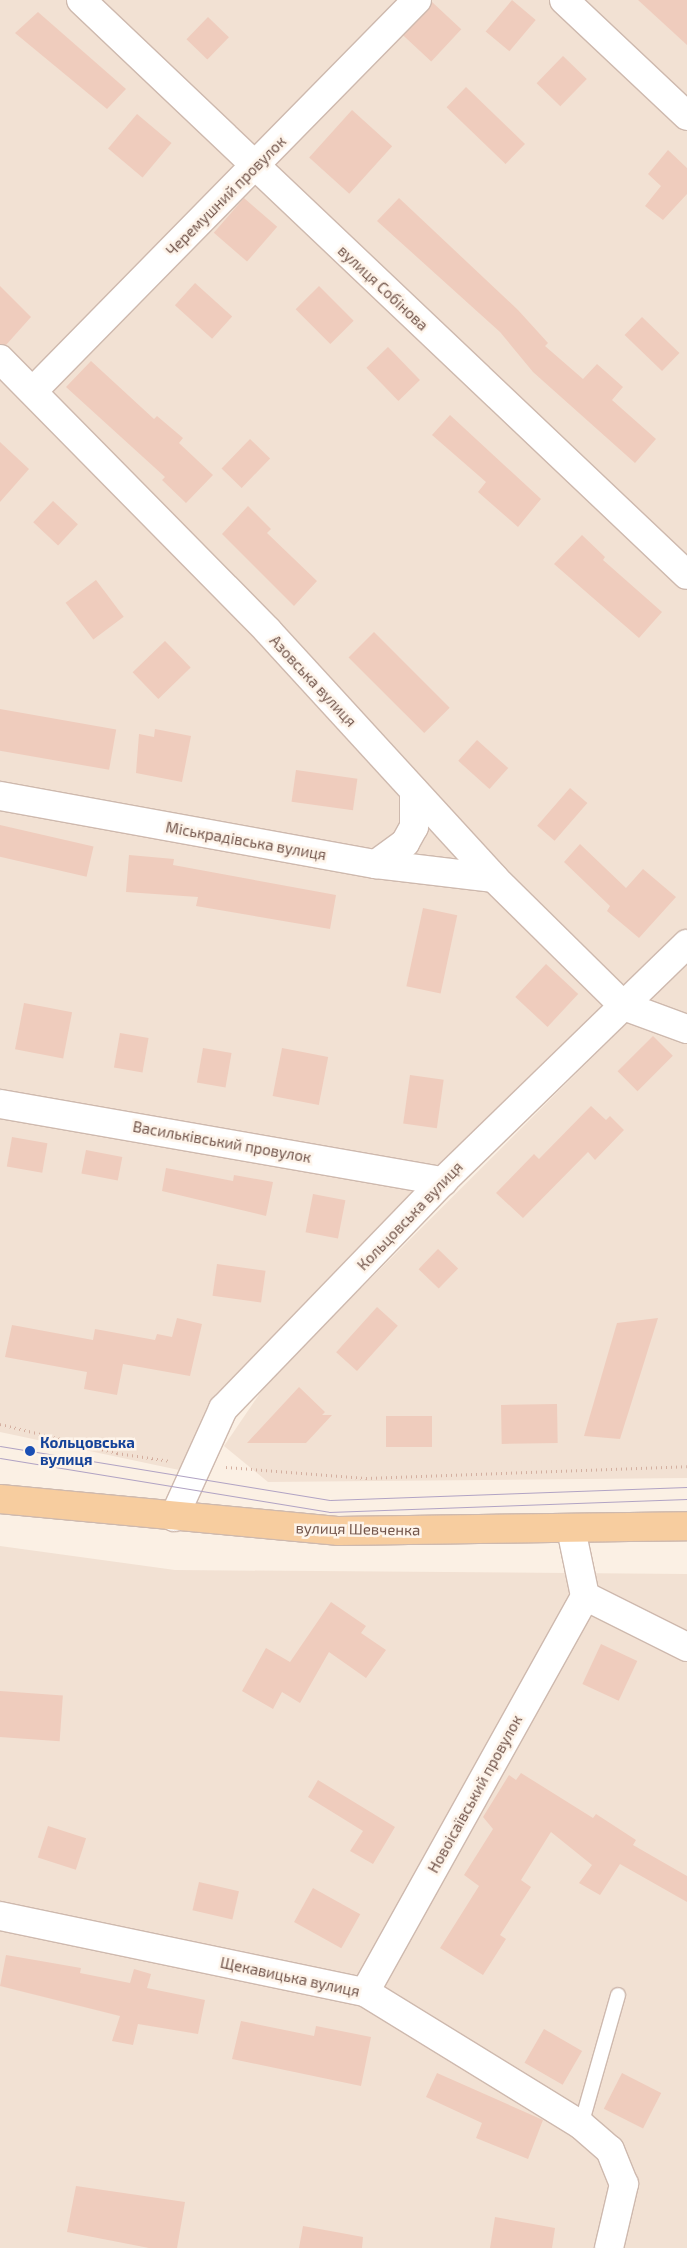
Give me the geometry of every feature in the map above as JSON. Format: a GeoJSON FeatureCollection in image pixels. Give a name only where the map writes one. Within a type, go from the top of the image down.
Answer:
{"type":"FeatureCollection","features":[{"type":"Feature","properties":{"kind":"main road","name":"вулиця Шевченка"},"geometry":{"type":"LineString","coordinates":[[0,1499],[339,1532],[687,1526]]}},
{"type":"Feature","properties":{"kind":"street","name":"вулиця Собінова"},"geometry":{"type":"LineString","coordinates":[[81,0],[687,575]]}},
{"type":"Feature","properties":{"kind":"street","name":"Черемушний провулок"},"geometry":{"type":"LineString","coordinates":[[33,391],[417,0]]}},
{"type":"Feature","properties":{"kind":"street"},"geometry":{"type":"LineString","coordinates":[[564,0],[687,116]]}},
{"type":"Feature","properties":{"kind":"street","name":"Азовська вулиця"},"geometry":{"type":"LineString","coordinates":[[0,359],[268,631],[494,878],[624,1006]]}},
{"type":"Feature","properties":{"kind":"street"},"geometry":{"type":"LineString","coordinates":[[376,864],[406,843],[414,827],[414,791]]}},
{"type":"Feature","properties":{"kind":"street","name":"Міськрадівська вулиця"},"geometry":{"type":"LineString","coordinates":[[0,796],[376,864],[494,878]]}},
{"type":"Feature","properties":{"kind":"street","name":"Кольцовська вулиця"},"geometry":{"type":"LineString","coordinates":[[174,1517],[223,1409],[443,1181],[687,944]]}},
{"type":"Feature","properties":{"kind":"street"},"geometry":{"type":"LineString","coordinates":[[624,1006],[687,1029]]}},
{"type":"Feature","properties":{"kind":"street","name":"Васильківський провулок"},"geometry":{"type":"LineString","coordinates":[[0,1104],[443,1181]]}},
{"type":"Feature","properties":{"kind":"street"},"geometry":{"type":"LineString","coordinates":[[571,1529],[585,1596],[687,1647]]}},
{"type":"Feature","properties":{"kind":"street","name":"Новоісаївський провулок"},"geometry":{"type":"LineString","coordinates":[[365,1992],[585,1596]]}},
{"type":"Feature","properties":{"kind":"street","name":"Щекавицька вулиця"},"geometry":{"type":"LineString","coordinates":[[0,1916],[365,1992],[580,2124],[610,2150],[620,2166],[622,2203],[609,2248]]}},
{"type":"Feature","properties":{"kind":"lane"},"geometry":{"type":"LineString","coordinates":[[580,2124],[618,1996]]}},
{"type":"Feature","properties":{"kind":"path"},"geometry":{"type":"LineString","coordinates":[[0,1424],[117,1453],[198,1464],[366,1478],[687,1466]]}},
{"type":"Feature","properties":{"kind":"shaded area"},"geometry":{"type":"Polygon","coordinates":[[[0,0],[687,0],[687,928],[220,1392],[179,1470],[0,1432],[0,0]]]}},
{"type":"Feature","properties":{"kind":"shaded area"},"geometry":{"type":"Polygon","coordinates":[[[687,963],[687,1478],[268,1482],[224,1446],[269,1380],[687,963]]]}},
{"type":"Feature","properties":{"kind":"shaded area"},"geometry":{"type":"Polygon","coordinates":[[[0,1546],[175,1570],[687,1574],[687,2248],[0,2248],[0,1546]]]}},
{"type":"Feature","properties":{"kind":"building"},"geometry":{"type":"Polygon","coordinates":[[[512,0],[536,20],[509,51],[486,31],[512,0]]]}},
{"type":"Feature","properties":{"kind":"building"},"geometry":{"type":"Polygon","coordinates":[[[638,0],[687,0],[687,45],[638,0]]]}},
{"type":"Feature","properties":{"kind":"building"},"geometry":{"type":"Polygon","coordinates":[[[432,2],[461,29],[431,61],[402,34],[432,2]]]}},
{"type":"Feature","properties":{"kind":"building"},"geometry":{"type":"Polygon","coordinates":[[[38,12],[126,89],[107,109],[15,33],[38,12]]]}},
{"type":"Feature","properties":{"kind":"building"},"geometry":{"type":"Polygon","coordinates":[[[208,17],[229,37],[207,59],[186,39],[208,17]]]}},
{"type":"Feature","properties":{"kind":"building"},"geometry":{"type":"Polygon","coordinates":[[[563,56],[587,79],[560,106],[537,83],[563,56]]]}},
{"type":"Feature","properties":{"kind":"building"},"geometry":{"type":"Polygon","coordinates":[[[466,87],[525,144],[506,164],[447,107],[466,87]]]}},
{"type":"Feature","properties":{"kind":"building"},"geometry":{"type":"Polygon","coordinates":[[[352,110],[392,146],[349,194],[309,158],[352,110]]]}},
{"type":"Feature","properties":{"kind":"building"},"geometry":{"type":"Polygon","coordinates":[[[137,114],[171,143],[143,177],[108,148],[137,114]]]}},
{"type":"Feature","properties":{"kind":"building"},"geometry":{"type":"Polygon","coordinates":[[[668,150],[687,168],[687,194],[663,220],[645,206],[661,186],[648,174],[668,150]]]}},
{"type":"Feature","properties":{"kind":"building"},"geometry":{"type":"Polygon","coordinates":[[[244,198],[277,227],[247,262],[214,233],[244,198]]]}},
{"type":"Feature","properties":{"kind":"building"},"geometry":{"type":"Polygon","coordinates":[[[399,198],[518,310],[548,343],[545,346],[583,379],[597,364],[623,387],[612,400],[656,439],[635,463],[533,372],[500,332],[377,221],[399,198]]]}},
{"type":"Feature","properties":{"kind":"building"},"geometry":{"type":"Polygon","coordinates":[[[195,283],[232,316],[212,339],[175,305],[195,283]]]}},
{"type":"Feature","properties":{"kind":"building"},"geometry":{"type":"Polygon","coordinates":[[[0,286],[31,317],[6,345],[0,344],[0,286]]]}},
{"type":"Feature","properties":{"kind":"building"},"geometry":{"type":"Polygon","coordinates":[[[319,286],[354,321],[330,344],[296,309],[319,286]]]}},
{"type":"Feature","properties":{"kind":"building"},"geometry":{"type":"Polygon","coordinates":[[[642,317],[679,353],[662,371],[625,335],[642,317]]]}},
{"type":"Feature","properties":{"kind":"building"},"geometry":{"type":"Polygon","coordinates":[[[388,347],[420,380],[398,401],[366,368],[388,347]]]}},
{"type":"Feature","properties":{"kind":"building"},"geometry":{"type":"Polygon","coordinates":[[[91,361],[154,419],[157,416],[183,438],[179,443],[213,475],[186,503],[162,480],[165,477],[66,387],[91,361]]]}},
{"type":"Feature","properties":{"kind":"building"},"geometry":{"type":"Polygon","coordinates":[[[450,415],[541,499],[518,527],[478,492],[486,482],[432,435],[450,415]]]}},
{"type":"Feature","properties":{"kind":"building"},"geometry":{"type":"Polygon","coordinates":[[[250,439],[270,458],[242,488],[222,468],[250,439]]]}},
{"type":"Feature","properties":{"kind":"building"},"geometry":{"type":"Polygon","coordinates":[[[0,442],[29,469],[0,502],[0,442]]]}},
{"type":"Feature","properties":{"kind":"building"},"geometry":{"type":"Polygon","coordinates":[[[53,501],[78,524],[58,545],[33,522],[53,501]]]}},
{"type":"Feature","properties":{"kind":"building"},"geometry":{"type":"Polygon","coordinates":[[[248,506],[271,529],[267,533],[317,581],[294,606],[222,534],[248,506]]]}},
{"type":"Feature","properties":{"kind":"building"},"geometry":{"type":"Polygon","coordinates":[[[582,535],[605,557],[603,560],[662,612],[639,638],[554,564],[582,535]]]}},
{"type":"Feature","properties":{"kind":"building"},"geometry":{"type":"Polygon","coordinates":[[[96,580],[124,617],[93,640],[66,603],[96,580]]]}},
{"type":"Feature","properties":{"kind":"building"},"geometry":{"type":"Polygon","coordinates":[[[374,632],[450,708],[424,733],[349,657],[374,632]]]}},
{"type":"Feature","properties":{"kind":"building"},"geometry":{"type":"Polygon","coordinates":[[[165,641],[191,668],[158,699],[133,672],[165,641]]]}},
{"type":"Feature","properties":{"kind":"building"},"geometry":{"type":"Polygon","coordinates":[[[0,709],[116,729],[109,770],[0,751],[0,709]]]}},
{"type":"Feature","properties":{"kind":"building"},"geometry":{"type":"Polygon","coordinates":[[[155,729],[191,736],[182,782],[136,773],[139,734],[154,737],[155,729]]]}},
{"type":"Feature","properties":{"kind":"building"},"geometry":{"type":"Polygon","coordinates":[[[477,740],[508,768],[489,789],[458,761],[477,740]]]}},
{"type":"Feature","properties":{"kind":"building"},"geometry":{"type":"Polygon","coordinates":[[[296,770],[357,779],[353,810],[292,802],[296,770]]]}},
{"type":"Feature","properties":{"kind":"building"},"geometry":{"type":"Polygon","coordinates":[[[570,788],[587,803],[555,841],[537,826],[570,788]]]}},
{"type":"Feature","properties":{"kind":"building"},"geometry":{"type":"Polygon","coordinates":[[[0,825],[94,847],[87,877],[0,857],[0,825]]]}},
{"type":"Feature","properties":{"kind":"building"},"geometry":{"type":"Polygon","coordinates":[[[580,844],[626,888],[643,869],[676,897],[639,938],[607,911],[610,906],[564,862],[580,844]]]}},
{"type":"Feature","properties":{"kind":"building"},"geometry":{"type":"Polygon","coordinates":[[[129,855],[174,859],[173,865],[336,895],[330,929],[196,906],[198,897],[126,892],[129,855]]]}},
{"type":"Feature","properties":{"kind":"building"},"geometry":{"type":"Polygon","coordinates":[[[423,908],[457,915],[441,994],[406,986],[423,908]]]}},
{"type":"Feature","properties":{"kind":"building"},"geometry":{"type":"Polygon","coordinates":[[[546,964],[578,994],[547,1027],[515,997],[546,964]]]}},
{"type":"Feature","properties":{"kind":"building"},"geometry":{"type":"Polygon","coordinates":[[[24,1003],[72,1012],[63,1058],[15,1049],[24,1003]]]}},
{"type":"Feature","properties":{"kind":"building"},"geometry":{"type":"Polygon","coordinates":[[[120,1033],[149,1038],[142,1073],[114,1067],[120,1033]]]}},
{"type":"Feature","properties":{"kind":"building"},"geometry":{"type":"Polygon","coordinates":[[[653,1036],[673,1056],[637,1091],[618,1071],[653,1036]]]}},
{"type":"Feature","properties":{"kind":"building"},"geometry":{"type":"Polygon","coordinates":[[[203,1048],[232,1053],[225,1088],[197,1082],[203,1048]]]}},
{"type":"Feature","properties":{"kind":"building"},"geometry":{"type":"Polygon","coordinates":[[[282,1048],[328,1057],[319,1105],[273,1096],[282,1048]]]}},
{"type":"Feature","properties":{"kind":"building"},"geometry":{"type":"Polygon","coordinates":[[[410,1075],[444,1080],[437,1128],[403,1124],[410,1075]]]}},
{"type":"Feature","properties":{"kind":"building"},"geometry":{"type":"Polygon","coordinates":[[[591,1106],[606,1120],[610,1116],[624,1130],[595,1160],[588,1152],[523,1218],[496,1193],[534,1154],[539,1159],[591,1106]]]}},
{"type":"Feature","properties":{"kind":"building"},"geometry":{"type":"Polygon","coordinates":[[[12,1137],[47,1143],[42,1173],[7,1167],[12,1137]]]}},
{"type":"Feature","properties":{"kind":"building"},"geometry":{"type":"Polygon","coordinates":[[[86,1150],[122,1157],[118,1181],[81,1174],[86,1150]]]}},
{"type":"Feature","properties":{"kind":"building"},"geometry":{"type":"Polygon","coordinates":[[[166,1168],[233,1181],[234,1175],[273,1182],[266,1216],[162,1191],[166,1168]]]}},
{"type":"Feature","properties":{"kind":"building"},"geometry":{"type":"Polygon","coordinates":[[[313,1194],[345,1200],[338,1239],[306,1232],[313,1194]]]}},
{"type":"Feature","properties":{"kind":"building"},"geometry":{"type":"Polygon","coordinates":[[[438,1249],[458,1268],[439,1289],[419,1269],[438,1249]]]}},
{"type":"Feature","properties":{"kind":"building"},"geometry":{"type":"Polygon","coordinates":[[[217,1264],[266,1271],[261,1303],[213,1296],[217,1264]]]}},
{"type":"Feature","properties":{"kind":"building"},"geometry":{"type":"Polygon","coordinates":[[[377,1307],[398,1326],[357,1371],[336,1352],[377,1307]]]}},
{"type":"Feature","properties":{"kind":"building"},"geometry":{"type":"Polygon","coordinates":[[[177,1318],[202,1324],[190,1376],[123,1364],[117,1395],[84,1389],[87,1372],[5,1357],[12,1325],[93,1340],[95,1329],[155,1340],[157,1334],[172,1337],[177,1318]]]}},
{"type":"Feature","properties":{"kind":"building"},"geometry":{"type":"Polygon","coordinates":[[[658,1318],[620,1439],[584,1436],[617,1323],[658,1318]]]}},
{"type":"Feature","properties":{"kind":"building"},"geometry":{"type":"Polygon","coordinates":[[[299,1387],[325,1412],[322,1415],[332,1415],[306,1443],[247,1443],[299,1387]]]}},
{"type":"Feature","properties":{"kind":"building"},"geometry":{"type":"Polygon","coordinates":[[[557,1404],[558,1443],[502,1444],[501,1405],[557,1404]]]}},
{"type":"Feature","properties":{"kind":"building"},"geometry":{"type":"Polygon","coordinates":[[[386,1416],[432,1416],[432,1447],[386,1447],[386,1416]]]}},
{"type":"Feature","properties":{"kind":"building"},"geometry":{"type":"Polygon","coordinates":[[[331,1602],[366,1626],[361,1633],[386,1650],[366,1678],[329,1652],[300,1703],[282,1692],[273,1709],[242,1691],[266,1648],[290,1662],[331,1602]]]}},
{"type":"Feature","properties":{"kind":"building"},"geometry":{"type":"Polygon","coordinates":[[[601,1644],[637,1661],[619,1701],[582,1684],[601,1644]]]}},
{"type":"Feature","properties":{"kind":"building"},"geometry":{"type":"Polygon","coordinates":[[[0,1691],[63,1695],[60,1741],[0,1737],[0,1691]]]}},
{"type":"Feature","properties":{"kind":"building"},"geometry":{"type":"Polygon","coordinates":[[[521,1773],[593,1818],[596,1814],[636,1840],[633,1845],[687,1876],[687,1902],[620,1864],[600,1895],[579,1883],[592,1865],[551,1832],[521,1880],[531,1887],[500,1935],[506,1939],[483,1975],[440,1948],[479,1886],[464,1875],[493,1829],[483,1817],[509,1775],[516,1780],[521,1773]]]}},
{"type":"Feature","properties":{"kind":"building"},"geometry":{"type":"Polygon","coordinates":[[[318,1780],[395,1827],[373,1864],[350,1851],[363,1831],[308,1797],[318,1780]]]}},
{"type":"Feature","properties":{"kind":"building"},"geometry":{"type":"Polygon","coordinates":[[[48,1826],[86,1838],[76,1870],[38,1857],[48,1826]]]}},
{"type":"Feature","properties":{"kind":"building"},"geometry":{"type":"Polygon","coordinates":[[[199,1882],[239,1891],[232,1919],[192,1910],[199,1882]]]}},
{"type":"Feature","properties":{"kind":"building"},"geometry":{"type":"Polygon","coordinates":[[[313,1888],[360,1914],[341,1948],[294,1922],[313,1888]]]}},
{"type":"Feature","properties":{"kind":"building"},"geometry":{"type":"Polygon","coordinates":[[[6,1955],[81,1968],[80,1973],[130,1983],[134,1969],[151,1974],[147,1988],[205,2000],[198,2034],[138,2024],[133,2045],[112,2041],[120,2016],[0,1986],[6,1955]]]}},
{"type":"Feature","properties":{"kind":"building"},"geometry":{"type":"Polygon","coordinates":[[[241,2021],[314,2036],[316,2026],[371,2037],[361,2086],[232,2059],[241,2021]]]}},
{"type":"Feature","properties":{"kind":"building"},"geometry":{"type":"Polygon","coordinates":[[[544,2029],[582,2051],[563,2085],[525,2063],[544,2029]]]}},
{"type":"Feature","properties":{"kind":"building"},"geometry":{"type":"Polygon","coordinates":[[[437,2073],[543,2120],[528,2159],[476,2138],[482,2123],[426,2097],[437,2073]]]}},
{"type":"Feature","properties":{"kind":"building"},"geometry":{"type":"Polygon","coordinates":[[[622,2073],[661,2093],[643,2129],[604,2109],[622,2073]]]}},
{"type":"Feature","properties":{"kind":"building"},"geometry":{"type":"Polygon","coordinates":[[[76,2186],[185,2202],[177,2248],[149,2248],[67,2232],[76,2186]]]}},
{"type":"Feature","properties":{"kind":"building"},"geometry":{"type":"Polygon","coordinates":[[[495,2217],[555,2228],[552,2248],[490,2248],[495,2217]]]}},
{"type":"Feature","properties":{"kind":"building"},"geometry":{"type":"Polygon","coordinates":[[[303,2226],[363,2237],[362,2248],[299,2248],[303,2226]]]}},
{"type":"Feature","properties":{"kind":"tram line"},"geometry":{"type":"LineString","coordinates":[[0,1446],[330,1500],[687,1487]]}},
{"type":"Feature","properties":{"kind":"tram line"},"geometry":{"type":"LineString","coordinates":[[0,1458],[329,1512],[687,1499]]}},
{"type":"Feature","properties":{"kind":"place","name":"Кольцовська вулиця"},"geometry":{"type":"Point","coordinates":[30,1451]}}]}
